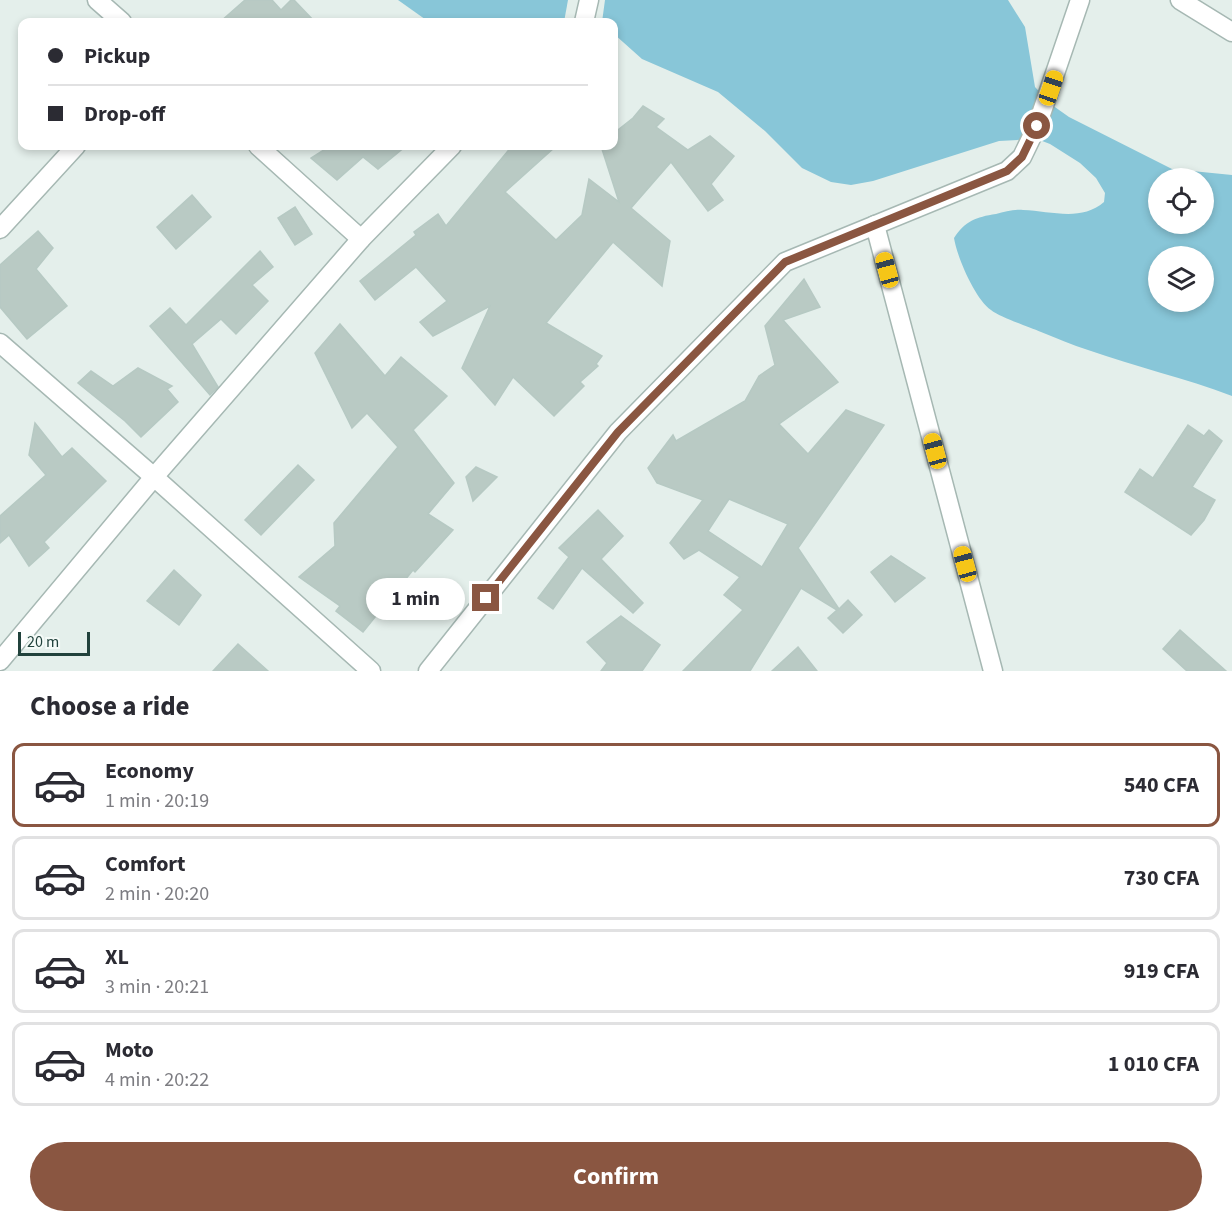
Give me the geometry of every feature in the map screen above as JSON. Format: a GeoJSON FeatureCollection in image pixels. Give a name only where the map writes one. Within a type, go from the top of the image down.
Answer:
{"type":"FeatureCollection","features":[{"type":"Feature","properties":{"kind":"street"},"geometry":{"type":"LineString","coordinates":[[97,0],[117,18]]}},
{"type":"Feature","properties":{"kind":"street"},"geometry":{"type":"LineString","coordinates":[[585,18],[589,0]]}},
{"type":"Feature","properties":{"kind":"street"},"geometry":{"type":"LineString","coordinates":[[428,671],[618,432],[785,262],[1007,171],[1022,157],[1037,126],[1080,0]]}},
{"type":"Feature","properties":{"kind":"street"},"geometry":{"type":"LineString","coordinates":[[1180,0],[1232,32]]}},
{"type":"Feature","properties":{"kind":"street"},"geometry":{"type":"LineString","coordinates":[[0,229],[72,150]]}},
{"type":"Feature","properties":{"kind":"street"},"geometry":{"type":"LineString","coordinates":[[262,150],[361,239]]}},
{"type":"Feature","properties":{"kind":"street"},"geometry":{"type":"LineString","coordinates":[[0,661],[154,477],[361,239],[448,150]]}},
{"type":"Feature","properties":{"kind":"street"},"geometry":{"type":"LineString","coordinates":[[875,225],[993,671]]}},
{"type":"Feature","properties":{"kind":"street"},"geometry":{"type":"LineString","coordinates":[[0,343],[371,671]]}},
{"type":"Feature","properties":{"kind":"water"},"geometry":{"type":"Polygon","coordinates":[[[398,0],[568,0],[565,18],[423,18],[398,0]]]}},
{"type":"Feature","properties":{"kind":"water"},"geometry":{"type":"Polygon","coordinates":[[[605,0],[1008,0],[1025,27],[1035,87],[1052,105],[1069,117],[1170,168],[1148,168],[1148,234],[1214,234],[1214,173],[1232,175],[1232,396],[1070,344],[1001,316],[985,305],[979,297],[963,266],[954,238],[967,224],[983,217],[1016,210],[1076,214],[1086,212],[1104,202],[1105,193],[1096,178],[1080,163],[1050,144],[1037,139],[999,141],[873,181],[851,185],[831,182],[802,168],[765,131],[718,92],[642,59],[618,38],[618,18],[603,18],[605,0]]]}},
{"type":"Feature","properties":{"kind":"building"},"geometry":{"type":"Polygon","coordinates":[[[245,0],[272,0],[281,10],[291,0],[294,0],[311,18],[225,18],[245,0]]]}},
{"type":"Feature","properties":{"kind":"building"},"geometry":{"type":"Polygon","coordinates":[[[643,106],[664,119],[656,127],[688,150],[710,136],[734,156],[711,184],[723,200],[708,211],[671,162],[631,208],[670,241],[662,286],[613,242],[546,323],[602,356],[596,364],[598,366],[580,382],[584,386],[554,416],[513,377],[495,405],[462,368],[490,306],[433,336],[420,322],[447,301],[416,267],[375,300],[360,281],[416,235],[414,232],[438,214],[446,226],[509,150],[552,150],[505,192],[556,240],[582,215],[589,179],[619,202],[602,150],[618,150],[618,130],[643,106]]]}},
{"type":"Feature","properties":{"kind":"building"},"geometry":{"type":"Polygon","coordinates":[[[324,150],[401,150],[378,169],[363,157],[337,180],[311,158],[324,150]]]}},
{"type":"Feature","properties":{"kind":"building"},"geometry":{"type":"Polygon","coordinates":[[[192,195],[211,217],[176,249],[157,227],[192,195]]]}},
{"type":"Feature","properties":{"kind":"building"},"geometry":{"type":"Polygon","coordinates":[[[295,207],[312,234],[295,245],[278,218],[295,207]]]}},
{"type":"Feature","properties":{"kind":"building"},"geometry":{"type":"Polygon","coordinates":[[[38,231],[53,248],[36,269],[67,306],[27,339],[0,307],[0,265],[38,231]]]}},
{"type":"Feature","properties":{"kind":"building"},"geometry":{"type":"Polygon","coordinates":[[[260,251],[273,267],[252,285],[268,301],[236,334],[221,319],[192,344],[218,387],[210,395],[150,326],[170,308],[186,325],[260,251]]]}},
{"type":"Feature","properties":{"kind":"building"},"geometry":{"type":"Polygon","coordinates":[[[804,279],[820,307],[783,320],[838,382],[779,424],[808,454],[846,410],[884,425],[798,548],[839,609],[848,600],[862,615],[843,633],[828,618],[837,610],[801,588],[750,671],[683,671],[743,610],[724,595],[740,577],[699,550],[684,559],[670,543],[703,500],[657,483],[648,468],[673,435],[676,441],[745,401],[759,376],[775,365],[765,326],[804,279]],[[729,499],[708,531],[762,567],[788,524],[729,499]]]}},
{"type":"Feature","properties":{"kind":"building"},"geometry":{"type":"Polygon","coordinates":[[[340,324],[385,376],[401,357],[447,396],[413,430],[454,483],[428,514],[453,530],[415,572],[413,570],[363,632],[336,611],[340,606],[299,577],[335,546],[334,523],[398,447],[367,413],[352,428],[315,353],[340,324]]]}},
{"type":"Feature","properties":{"kind":"building"},"geometry":{"type":"Polygon","coordinates":[[[138,368],[172,386],[167,389],[178,402],[141,437],[78,383],[91,371],[113,386],[138,368]]]}},
{"type":"Feature","properties":{"kind":"building"},"geometry":{"type":"Polygon","coordinates":[[[35,423],[62,457],[72,448],[106,481],[44,542],[49,548],[29,566],[9,535],[0,543],[0,516],[46,475],[29,455],[35,423]]]}},
{"type":"Feature","properties":{"kind":"building"},"geometry":{"type":"Polygon","coordinates":[[[1188,425],[1204,436],[1209,430],[1222,441],[1192,487],[1215,500],[1204,520],[1191,535],[1125,492],[1140,469],[1153,478],[1188,425]]]}},
{"type":"Feature","properties":{"kind":"building"},"geometry":{"type":"Polygon","coordinates":[[[298,465],[314,480],[261,535],[245,520],[298,465]]]}},
{"type":"Feature","properties":{"kind":"building"},"geometry":{"type":"Polygon","coordinates":[[[476,467],[497,477],[473,501],[466,477],[476,467]]]}},
{"type":"Feature","properties":{"kind":"building"},"geometry":{"type":"Polygon","coordinates":[[[598,510],[623,536],[601,559],[643,603],[633,613],[582,568],[553,609],[538,598],[569,557],[559,548],[598,510]]]}},
{"type":"Feature","properties":{"kind":"building"},"geometry":{"type":"Polygon","coordinates":[[[891,556],[925,578],[895,602],[871,572],[891,556]]]}},
{"type":"Feature","properties":{"kind":"building"},"geometry":{"type":"Polygon","coordinates":[[[174,570],[201,595],[179,625],[147,601],[174,570]]]}},
{"type":"Feature","properties":{"kind":"building"},"geometry":{"type":"Polygon","coordinates":[[[621,616],[660,645],[642,671],[601,671],[607,663],[587,642],[621,616]]]}},
{"type":"Feature","properties":{"kind":"building"},"geometry":{"type":"Polygon","coordinates":[[[1180,630],[1226,671],[1187,671],[1163,649],[1180,630]]]}},
{"type":"Feature","properties":{"kind":"building"},"geometry":{"type":"Polygon","coordinates":[[[238,644],[268,671],[213,671],[238,644]]]}},
{"type":"Feature","properties":{"kind":"building"},"geometry":{"type":"Polygon","coordinates":[[[798,647],[817,671],[772,671],[798,647]]]}},
{"type":"Feature","properties":{"kind":"route"},"geometry":{"type":"LineString","coordinates":[[486,598],[618,432],[785,262],[1007,171],[1022,157],[1037,126]]}}]}
